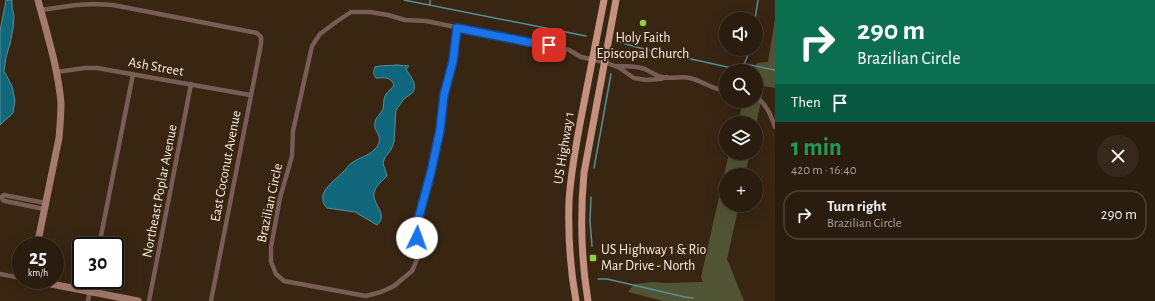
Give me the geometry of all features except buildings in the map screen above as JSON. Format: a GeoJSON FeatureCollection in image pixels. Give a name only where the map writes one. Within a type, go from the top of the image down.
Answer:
{"type":"FeatureCollection","features":[{"type":"Feature","properties":{"kind":"main road","name":"US Highway 1"},"geometry":{"type":"LineString","coordinates":[[576,301],[570,260],[569,200],[574,154],[604,0]]}},
{"type":"Feature","properties":{"kind":"main road","name":"US Highway 1"},"geometry":{"type":"LineString","coordinates":[[588,301],[583,260],[581,202],[584,173],[616,0]]}},
{"type":"Feature","properties":{"kind":"street"},"geometry":{"type":"LineString","coordinates":[[38,0],[56,72],[61,103],[59,138],[39,237]]}},
{"type":"Feature","properties":{"kind":"street","name":"East Coconut Avenue"},"geometry":{"type":"LineString","coordinates":[[41,10],[76,5],[112,5],[252,32],[259,35],[261,44],[211,301]]}},
{"type":"Feature","properties":{"kind":"street","name":"Brazilian Circle"},"geometry":{"type":"LineString","coordinates":[[457,28],[453,61],[444,95],[440,130],[431,172],[418,220],[418,257],[412,271],[394,286],[381,292],[366,296],[284,281],[276,274],[270,262],[271,247],[280,198],[292,156],[293,131],[312,46],[320,34],[351,12],[370,12],[405,20],[426,21],[549,45],[570,50],[581,57],[618,67],[634,78],[640,80],[660,79],[667,77]]}},
{"type":"Feature","properties":{"kind":"street"},"geometry":{"type":"LineString","coordinates":[[613,66],[634,67],[646,70],[656,75],[667,77],[691,78],[713,88],[719,89]]}},
{"type":"Feature","properties":{"kind":"street","name":"Ash Street"},"geometry":{"type":"LineString","coordinates":[[56,72],[97,68],[250,95]]}},
{"type":"Feature","properties":{"kind":"street"},"geometry":{"type":"LineString","coordinates":[[101,237],[133,74]]}},
{"type":"Feature","properties":{"kind":"street","name":"Northeast Poplar Avenue"},"geometry":{"type":"LineString","coordinates":[[149,301],[192,84]]}},
{"type":"Feature","properties":{"kind":"street"},"geometry":{"type":"LineString","coordinates":[[763,104],[768,109],[775,127]]}},
{"type":"Feature","properties":{"kind":"street"},"geometry":{"type":"LineString","coordinates":[[7,195],[45,206],[5,201],[2,200],[2,197],[7,195]]}},
{"type":"Feature","properties":{"kind":"street"},"geometry":{"type":"LineString","coordinates":[[0,274],[12,276]]}},
{"type":"Feature","properties":{"kind":"street"},"geometry":{"type":"LineString","coordinates":[[64,287],[138,301]]}},
{"type":"Feature","properties":{"kind":"street"},"geometry":{"type":"LineString","coordinates":[[88,301],[90,289]]}},
{"type":"Feature","properties":{"kind":"green space"},"geometry":{"type":"Polygon","coordinates":[[[775,19],[775,88],[764,86],[763,91],[763,64],[757,64],[768,62],[775,19]]]}},
{"type":"Feature","properties":{"kind":"green space"},"geometry":{"type":"Polygon","coordinates":[[[742,108],[759,108],[758,116],[739,116],[742,108]]]}},
{"type":"Feature","properties":{"kind":"green space"},"geometry":{"type":"Polygon","coordinates":[[[727,160],[748,160],[747,168],[726,168],[727,160]]]}},
{"type":"Feature","properties":{"kind":"green space"},"geometry":{"type":"Polygon","coordinates":[[[719,197],[719,212],[737,212],[727,259],[744,301],[663,301],[628,292],[634,284],[654,282],[703,282],[701,277],[719,197]]]}},
{"type":"Feature","properties":{"kind":"water"},"geometry":{"type":"Polygon","coordinates":[[[6,0],[12,0],[14,15],[13,29],[4,71],[12,86],[15,100],[13,113],[0,125],[0,31],[6,0]]]}},
{"type":"Feature","properties":{"kind":"water"},"geometry":{"type":"Polygon","coordinates":[[[397,65],[409,66],[406,69],[415,87],[412,93],[404,99],[396,110],[394,142],[383,163],[387,176],[377,186],[374,195],[381,216],[377,225],[355,212],[327,208],[323,198],[326,189],[330,184],[350,165],[372,152],[378,145],[379,138],[375,129],[375,122],[383,109],[386,94],[394,85],[389,79],[376,78],[374,70],[375,67],[397,65]]]}},
{"type":"Feature","properties":{"kind":"waterway"},"geometry":{"type":"LineString","coordinates":[[404,0],[586,36]]}},
{"type":"Feature","properties":{"kind":"waterway"},"geometry":{"type":"LineString","coordinates":[[430,0],[430,5]]}},
{"type":"Feature","properties":{"kind":"waterway"},"geometry":{"type":"LineString","coordinates":[[756,12],[758,0]]}},
{"type":"Feature","properties":{"kind":"waterway"},"geometry":{"type":"LineString","coordinates":[[619,42],[732,68],[741,68],[747,56]]}},
{"type":"Feature","properties":{"kind":"waterway"},"geometry":{"type":"LineString","coordinates":[[763,68],[775,70]]}},
{"type":"Feature","properties":{"kind":"waterway"},"geometry":{"type":"LineString","coordinates":[[594,168],[611,74]]}},
{"type":"Feature","properties":{"kind":"waterway"},"geometry":{"type":"LineString","coordinates":[[591,197],[590,221],[592,246]]}},
{"type":"Feature","properties":{"kind":"waterway"},"geometry":{"type":"LineString","coordinates":[[598,279],[607,279],[693,298]]}},
{"type":"Feature","properties":{"kind":"place","name":"Holy Faith Episcopal Church"},"geometry":{"type":"Point","coordinates":[643,23]}},
{"type":"Feature","properties":{"kind":"place","name":"US Highway 1 & Rio Mar Drive - North"},"geometry":{"type":"Point","coordinates":[593,258]}},
{"type":"Feature","properties":{"kind":"route"},"geometry":{"type":"LineString","coordinates":[[417,238],[418,220],[431,172],[440,130],[444,95],[453,61],[457,28],[549,45]]}}]}
